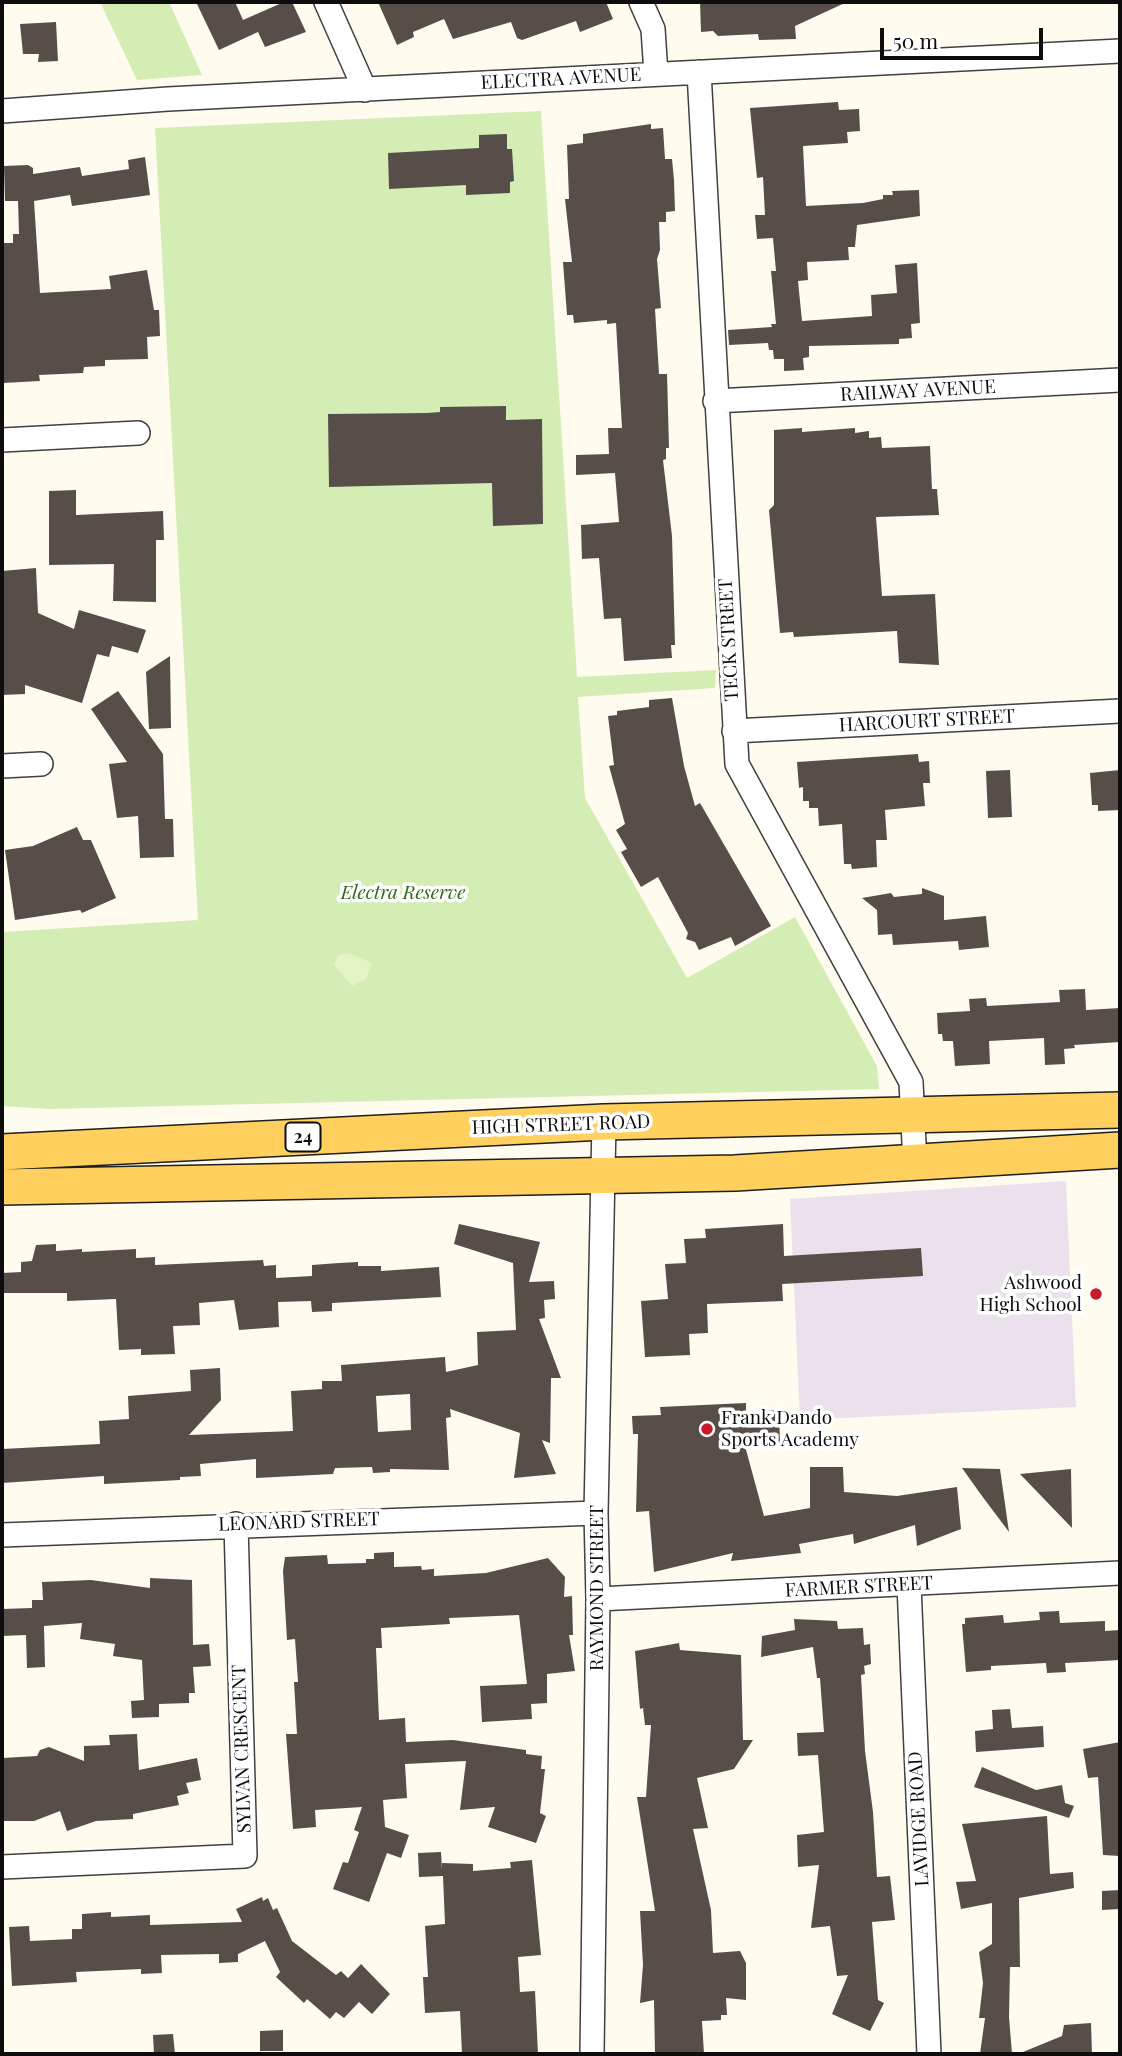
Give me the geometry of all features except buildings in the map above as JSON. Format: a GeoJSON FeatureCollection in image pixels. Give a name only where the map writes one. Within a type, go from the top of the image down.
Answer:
{"type":"FeatureCollection","features":[{"type":"Feature","properties":{"kind":"main road","name":"HIGH STREET ROAD"},"geometry":{"type":"LineString","coordinates":[[2,1152],[604,1122],[1120,1110]]}},
{"type":"Feature","properties":{"kind":"main road"},"geometry":{"type":"LineString","coordinates":[[2,1187],[602,1177],[915,1164],[1120,1150]]}},
{"type":"Feature","properties":{"kind":"street"},"geometry":{"type":"LineString","coordinates":[[326,2],[365,90]]}},
{"type":"Feature","properties":{"kind":"street"},"geometry":{"type":"LineString","coordinates":[[641,2],[653,30],[656,74]]}},
{"type":"Feature","properties":{"kind":"street","name":"ELECTRA AVENUE"},"geometry":{"type":"LineString","coordinates":[[2,111],[1120,51]]}},
{"type":"Feature","properties":{"kind":"street","name":"TECK STREET"},"geometry":{"type":"LineString","coordinates":[[699,72],[737,764],[911,1082],[915,1164]]}},
{"type":"Feature","properties":{"kind":"street","name":"RAILWAY AVENUE"},"geometry":{"type":"LineString","coordinates":[[715,401],[1120,380]]}},
{"type":"Feature","properties":{"kind":"street"},"geometry":{"type":"LineString","coordinates":[[2,440],[138,433]]}},
{"type":"Feature","properties":{"kind":"street","name":"HARCOURT STREET"},"geometry":{"type":"LineString","coordinates":[[734,731],[1120,711]]}},
{"type":"Feature","properties":{"kind":"street"},"geometry":{"type":"LineString","coordinates":[[2,766],[41,764]]}},
{"type":"Feature","properties":{"kind":"street","name":"RAYMOND STREET"},"geometry":{"type":"LineString","coordinates":[[592,2054],[598,1600],[596,1513],[604,1122]]}},
{"type":"Feature","properties":{"kind":"street","name":"LEONARD STREET"},"geometry":{"type":"LineString","coordinates":[[2,1535],[236,1524],[596,1513]]}},
{"type":"Feature","properties":{"kind":"street","name":"SYLVAN CRESCENT"},"geometry":{"type":"LineString","coordinates":[[2,1867],[245,1856],[236,1524]]}},
{"type":"Feature","properties":{"kind":"street","name":"FARMER STREET"},"geometry":{"type":"LineString","coordinates":[[598,1600],[1120,1573]]}},
{"type":"Feature","properties":{"kind":"street","name":"LAVIDGE ROAD"},"geometry":{"type":"LineString","coordinates":[[909,1584],[929,2054]]}},
{"type":"Feature","properties":{"kind":"shaded area"},"geometry":{"type":"Polygon","coordinates":[[[1066,1181],[1076,1407],[800,1420],[790,1199],[1066,1181]]]}},
{"type":"Feature","properties":{"kind":"green space"},"geometry":{"type":"Polygon","coordinates":[[[100,2],[169,2],[202,75],[137,80],[100,2]]]}},
{"type":"Feature","properties":{"kind":"green space","name":"Electra Reserve"},"geometry":{"type":"Polygon","coordinates":[[[541,111],[577,677],[716,670],[715,688],[578,697],[585,798],[687,978],[795,917],[877,1066],[879,1089],[48,1109],[2,1106],[2,932],[198,920],[155,128],[541,111]]]}},
{"type":"Feature","properties":{"kind":"green space"},"geometry":{"type":"Polygon","coordinates":[[[348,953],[372,963],[366,979],[352,986],[334,965],[338,956],[348,953]]]}},
{"type":"Feature","properties":{"kind":"place","name":"Ashwood High School"},"geometry":{"type":"Point","coordinates":[1096,1294]}},
{"type":"Feature","properties":{"kind":"place","name":"Frank Dando Sports Academy"},"geometry":{"type":"Point","coordinates":[707,1429]}}]}
